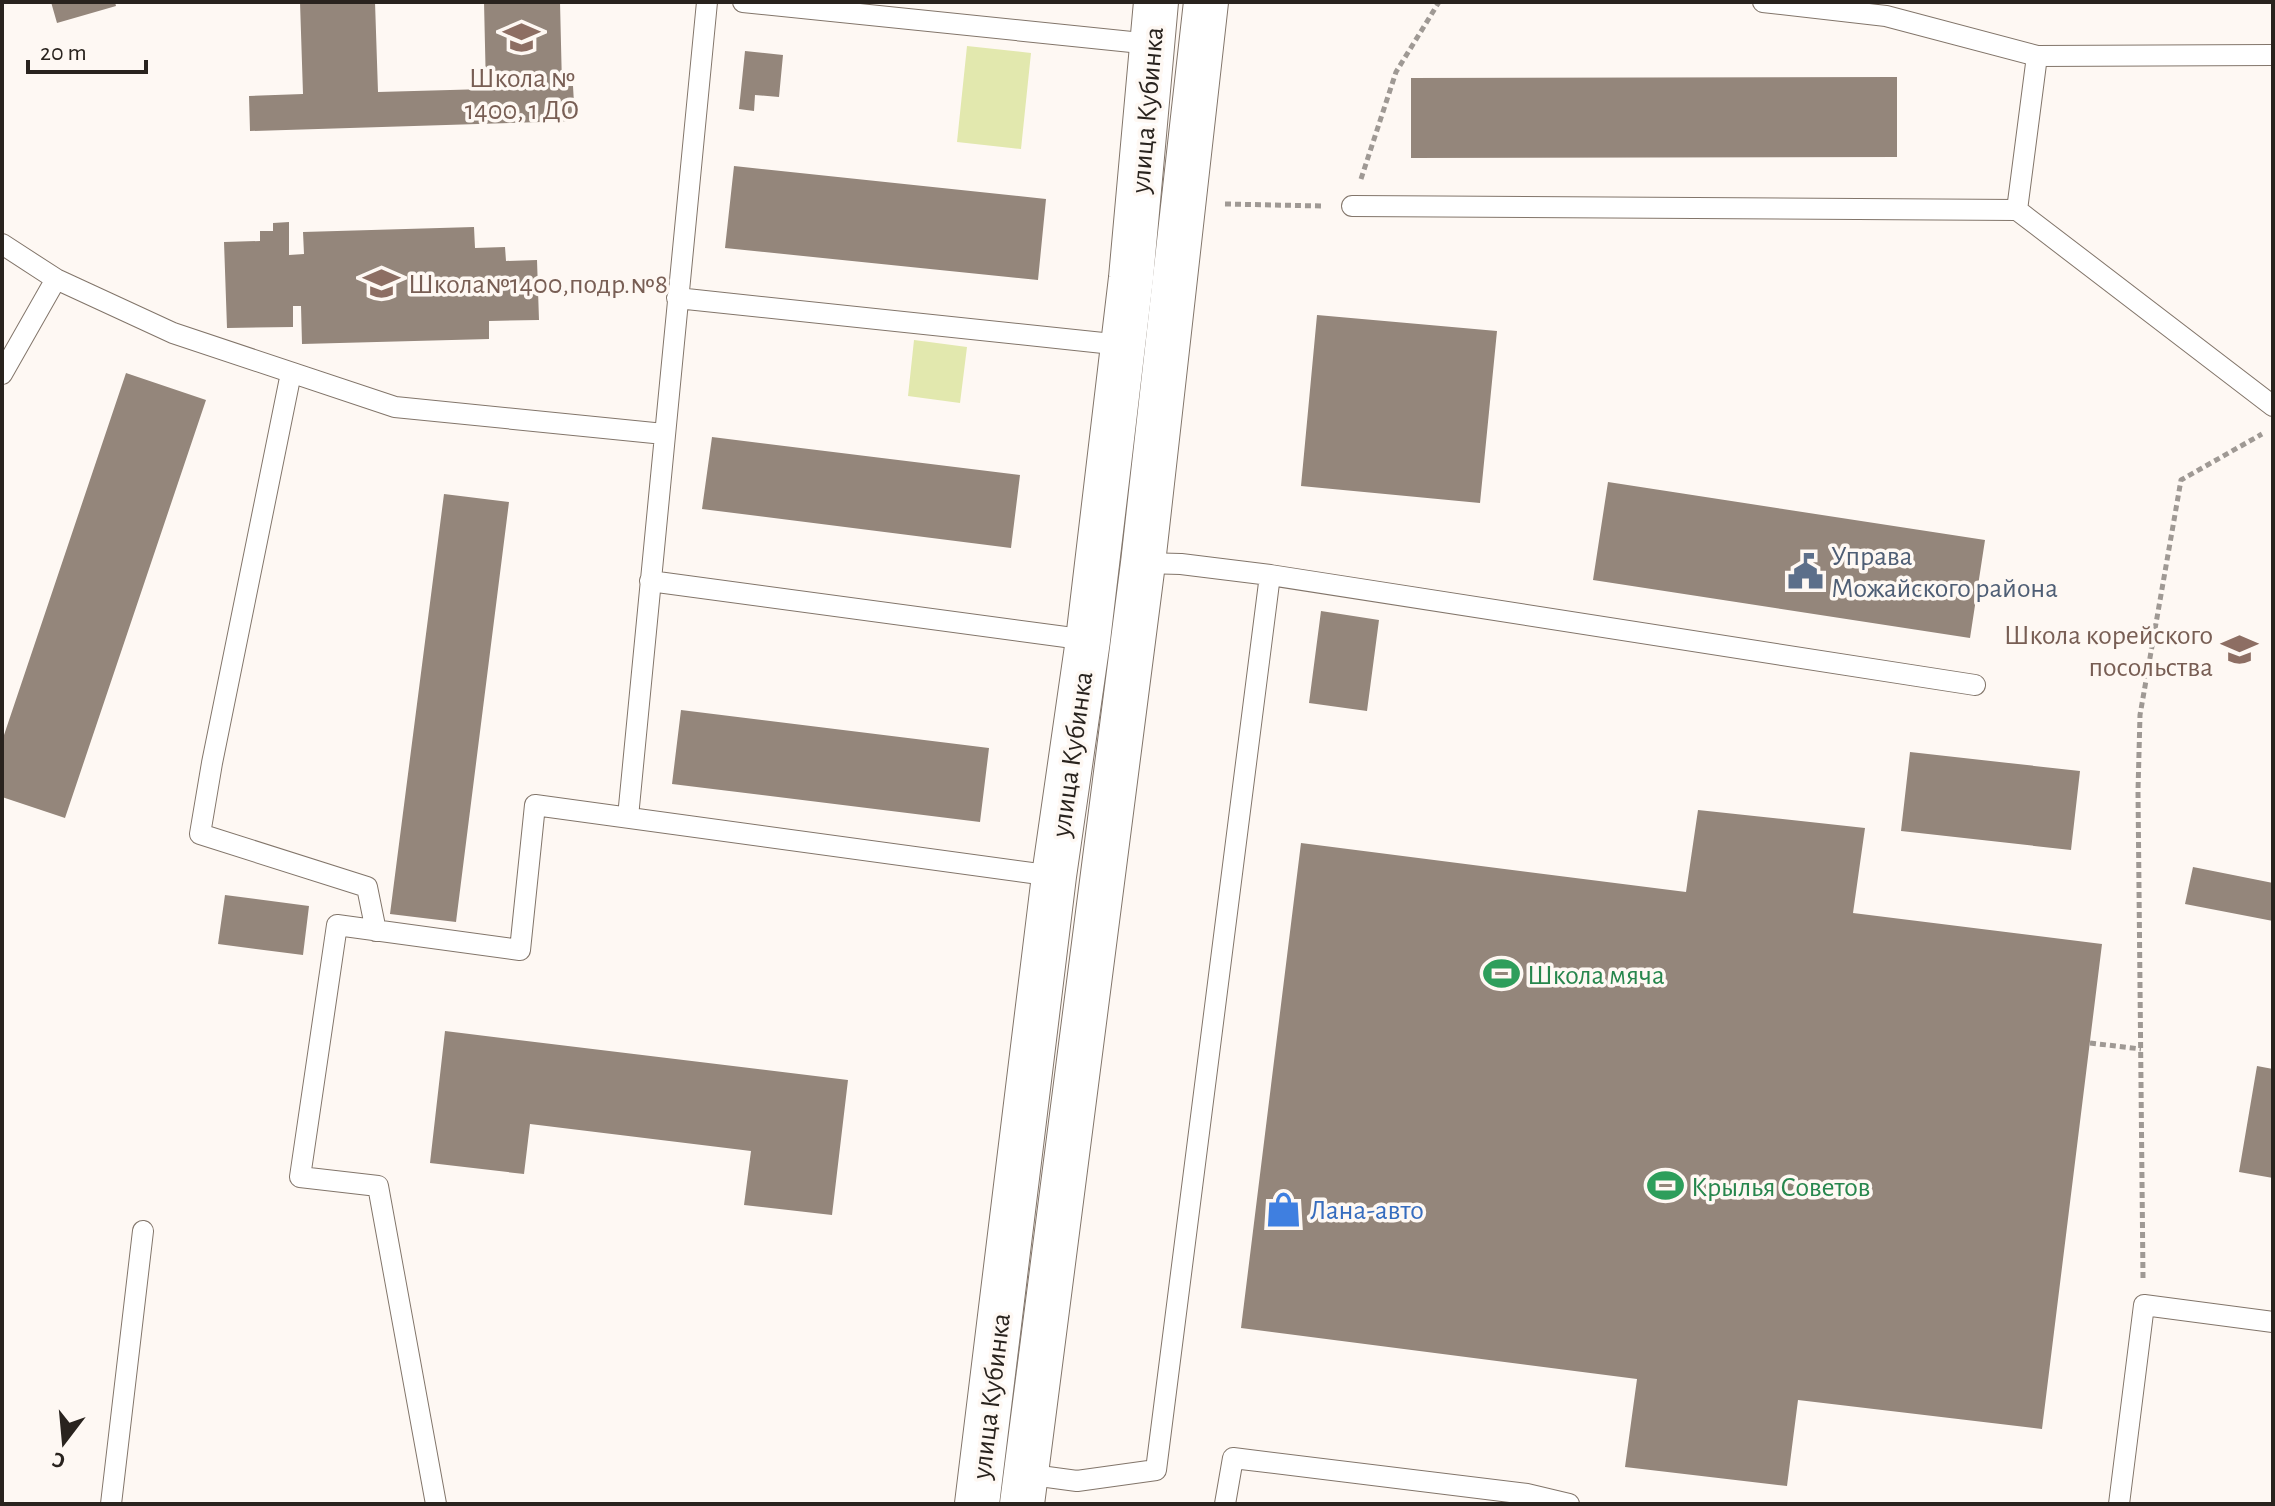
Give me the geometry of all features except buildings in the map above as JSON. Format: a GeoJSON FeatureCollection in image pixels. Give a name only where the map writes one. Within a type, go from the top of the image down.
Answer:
{"type":"FeatureCollection","features":[{"type":"Feature","properties":{"kind":"main road","name":"улица Кубинка"},"geometry":{"type":"LineString","coordinates":[[977,1504],[1054,876],[1088,640],[1131,278],[1156,2]]}},
{"type":"Feature","properties":{"kind":"main road"},"geometry":{"type":"LineString","coordinates":[[1023,1489],[1143,563],[1177,284],[1206,2]]}},
{"type":"Feature","properties":{"kind":"lane"},"geometry":{"type":"LineString","coordinates":[[628,817],[707,2]]}},
{"type":"Feature","properties":{"kind":"lane"},"geometry":{"type":"LineString","coordinates":[[743,2],[1151,44]]}},
{"type":"Feature","properties":{"kind":"lane"},"geometry":{"type":"LineString","coordinates":[[1763,2],[1886,16],[2037,56],[2273,55]]}},
{"type":"Feature","properties":{"kind":"lane"},"geometry":{"type":"LineString","coordinates":[[2017,210],[2037,56]]}},
{"type":"Feature","properties":{"kind":"lane"},"geometry":{"type":"LineString","coordinates":[[1352,206],[2017,210],[2273,406]]}},
{"type":"Feature","properties":{"kind":"lane"},"geometry":{"type":"LineString","coordinates":[[2,244],[56,279],[173,333],[395,407],[664,434]]}},
{"type":"Feature","properties":{"kind":"lane"},"geometry":{"type":"LineString","coordinates":[[2,374],[56,279]]}},
{"type":"Feature","properties":{"kind":"lane"},"geometry":{"type":"LineString","coordinates":[[677,298],[1122,345]]}},
{"type":"Feature","properties":{"kind":"lane"},"geometry":{"type":"LineString","coordinates":[[291,373],[200,834],[367,887],[376,931]]}},
{"type":"Feature","properties":{"kind":"lane"},"geometry":{"type":"LineString","coordinates":[[1143,563],[1181,564],[1270,575],[1975,685]]}},
{"type":"Feature","properties":{"kind":"lane"},"geometry":{"type":"LineString","coordinates":[[1023,1489],[1156,1470],[1270,575]]}},
{"type":"Feature","properties":{"kind":"lane"},"geometry":{"type":"LineString","coordinates":[[650,581],[1088,640]]}},
{"type":"Feature","properties":{"kind":"lane"},"geometry":{"type":"LineString","coordinates":[[436,1504],[378,1186],[300,1177],[337,925],[520,950],[535,805],[1054,876]]}},
{"type":"Feature","properties":{"kind":"lane"},"geometry":{"type":"LineString","coordinates":[[111,1504],[143,1231]]}},
{"type":"Feature","properties":{"kind":"lane"},"geometry":{"type":"LineString","coordinates":[[2119,1504],[2144,1305],[2273,1322]]}},
{"type":"Feature","properties":{"kind":"lane"},"geometry":{"type":"LineString","coordinates":[[1225,1504],[1233,1458],[1527,1494],[1569,1504]]}},
{"type":"Feature","properties":{"kind":"path"},"geometry":{"type":"LineString","coordinates":[[1224,204],[1352,206],[1396,72],[1439,2]]}},
{"type":"Feature","properties":{"kind":"path"},"geometry":{"type":"LineString","coordinates":[[2144,1305],[2138,791],[2140,715],[2181,480],[2273,427]]}},
{"type":"Feature","properties":{"kind":"path"},"geometry":{"type":"LineString","coordinates":[[2090,1043],[2141,1049]]}},
{"type":"Feature","properties":{"kind":"green space"},"geometry":{"type":"Polygon","coordinates":[[[967,46],[1031,53],[1021,149],[957,142],[967,46]]]}},
{"type":"Feature","properties":{"kind":"green space"},"geometry":{"type":"Polygon","coordinates":[[[914,340],[967,347],[960,403],[908,396],[914,340]]]}},
{"type":"Feature","properties":{"kind":"place","name":"Школа № 1400, 1 ДО"},"geometry":{"type":"Point","coordinates":[522,37]}},
{"type":"Feature","properties":{"kind":"place","name":"Школа№1400,подр.№8"},"geometry":{"type":"Point","coordinates":[382,283]}},
{"type":"Feature","properties":{"kind":"place","name":"Управа Можайского района"},"geometry":{"type":"Point","coordinates":[1805,571]}},
{"type":"Feature","properties":{"kind":"place","name":"Школа корейского посольства"},"geometry":{"type":"Point","coordinates":[2239,650]}},
{"type":"Feature","properties":{"kind":"place","name":"Школа мяча"},"geometry":{"type":"Point","coordinates":[1501,974]}},
{"type":"Feature","properties":{"kind":"place","name":"Крылья Советов"},"geometry":{"type":"Point","coordinates":[1665,1186]}},
{"type":"Feature","properties":{"kind":"place","name":"Лана-авто"},"geometry":{"type":"Point","coordinates":[1284,1209]}}]}
